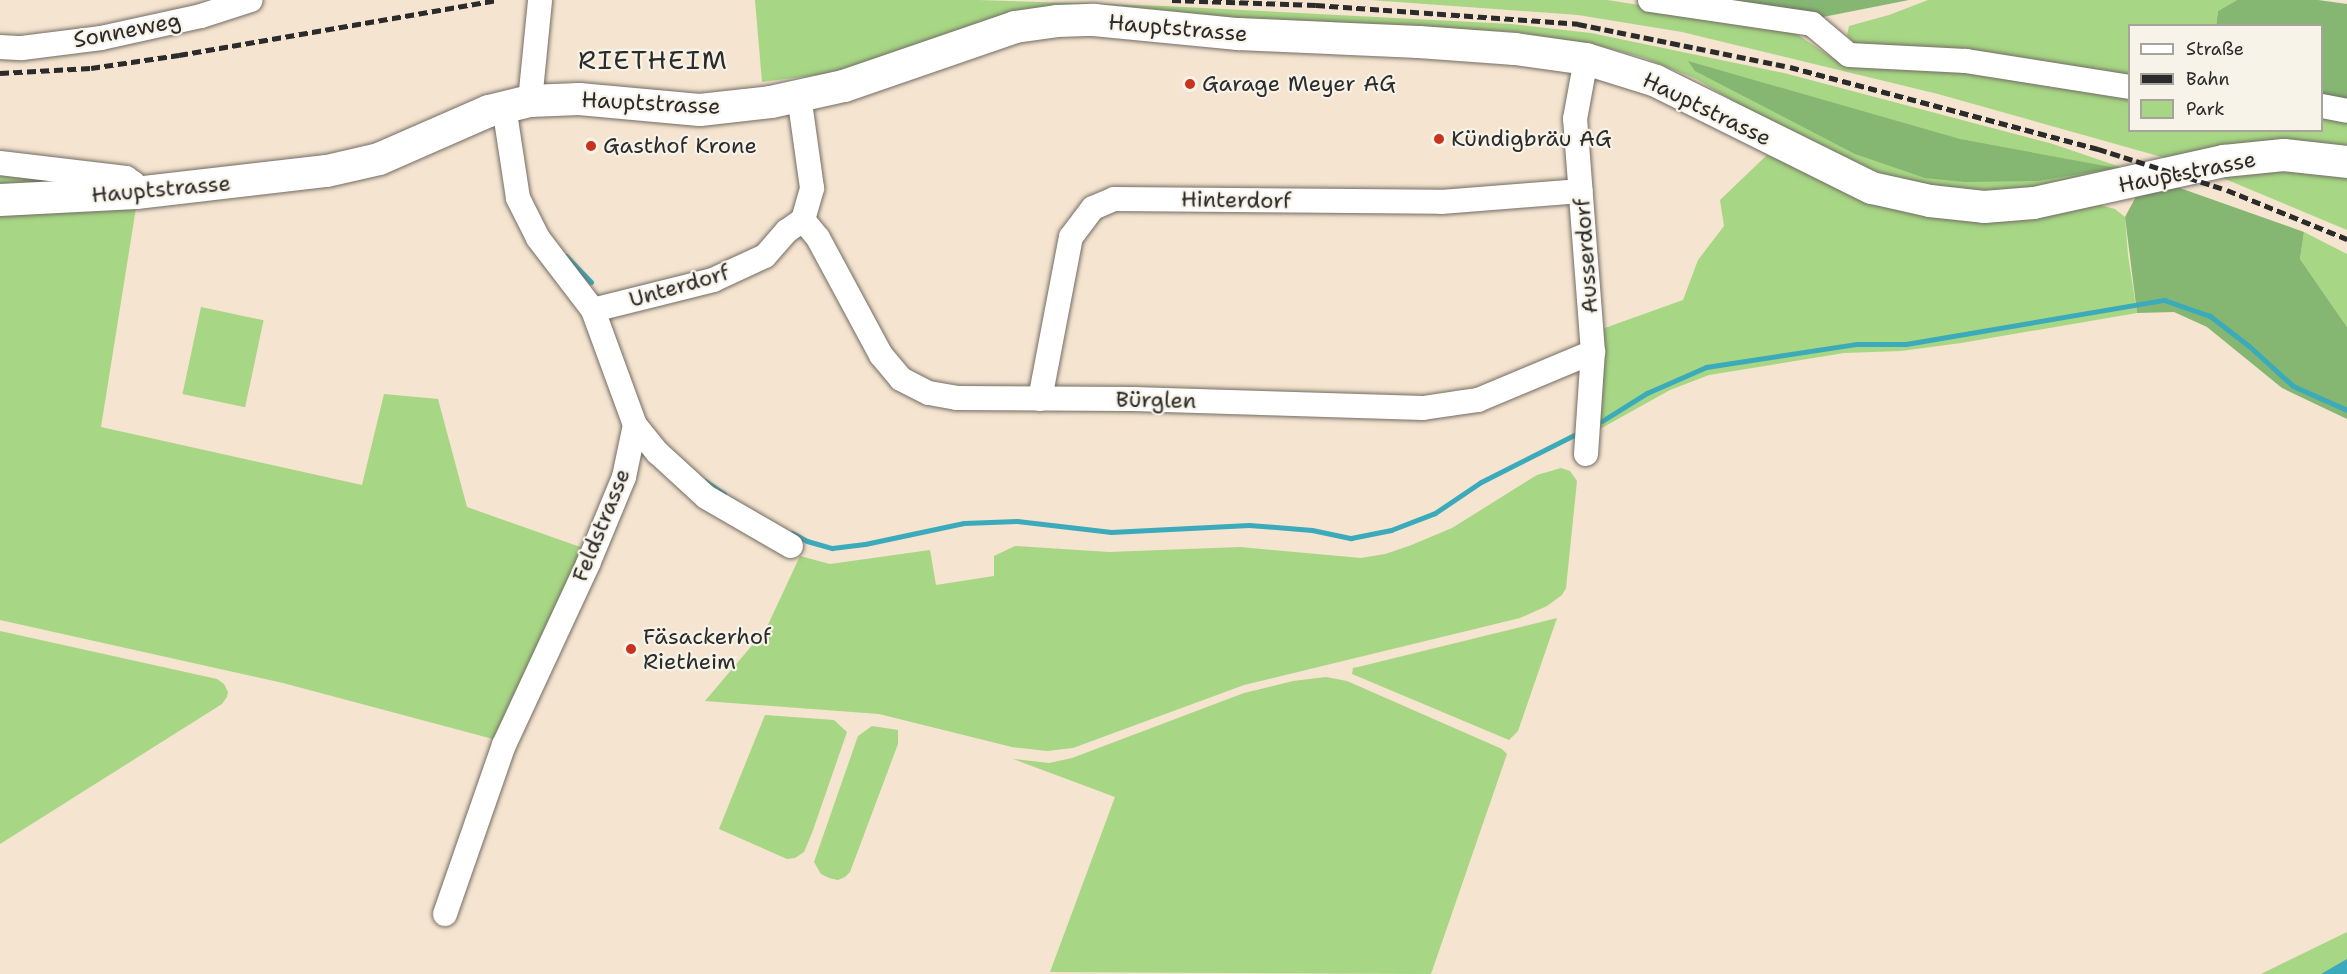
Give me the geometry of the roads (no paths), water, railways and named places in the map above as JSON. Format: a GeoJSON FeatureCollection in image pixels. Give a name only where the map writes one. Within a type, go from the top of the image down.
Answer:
{"type":"FeatureCollection","features":[{"type":"Feature","properties":{"kind":"main road","name":"Hauptstrasse"},"geometry":{"type":"LineString","coordinates":[[0,200],[136,194],[327,171],[379,159],[517,104],[579,99],[700,110],[799,96],[883,74],[1015,27],[1057,21],[1094,20],[1238,34],[1430,43],[1586,59],[1656,81],[1872,188],[1930,201],[1984,207],[2034,203],[2224,161],[2284,155],[2347,162]]}},
{"type":"Feature","properties":{"kind":"street","name":"Sonneweg"},"geometry":{"type":"LineString","coordinates":[[0,47],[22,48],[101,38],[201,16],[251,0]]}},
{"type":"Feature","properties":{"kind":"street"},"geometry":{"type":"LineString","coordinates":[[540,0],[517,104],[519,198],[538,238],[593,310],[635,425],[658,453],[706,497],[791,546]]}},
{"type":"Feature","properties":{"kind":"street"},"geometry":{"type":"LineString","coordinates":[[1650,0],[1812,24],[1849,55],[1966,61],[2128,87]]}},
{"type":"Feature","properties":{"kind":"street","name":"Ausserdorf"},"geometry":{"type":"LineString","coordinates":[[1586,59],[1575,119],[1593,352],[1586,454]]}},
{"type":"Feature","properties":{"kind":"street"},"geometry":{"type":"LineString","coordinates":[[799,96],[812,188],[803,220]]}},
{"type":"Feature","properties":{"kind":"street"},"geometry":{"type":"LineString","coordinates":[[2323,106],[2347,111]]}},
{"type":"Feature","properties":{"kind":"street"},"geometry":{"type":"LineString","coordinates":[[0,162],[126,178],[133,183],[136,194]]}},
{"type":"Feature","properties":{"kind":"street","name":"Hinterdorf"},"geometry":{"type":"LineString","coordinates":[[1040,399],[1071,237],[1093,208],[1114,199],[1441,202],[1581,191]]}},
{"type":"Feature","properties":{"kind":"street","name":"Unterdorf"},"geometry":{"type":"LineString","coordinates":[[593,310],[713,280],[765,256],[787,231],[803,220]]}},
{"type":"Feature","properties":{"kind":"street","name":"Bürglen"},"geometry":{"type":"LineString","coordinates":[[803,220],[818,238],[881,355],[901,379],[929,393],[957,398],[1424,408],[1478,400],[1593,352]]}},
{"type":"Feature","properties":{"kind":"street","name":"Feldstrasse"},"geometry":{"type":"LineString","coordinates":[[446,914],[504,744],[588,564],[624,477],[635,425]]}},
{"type":"Feature","properties":{"kind":"water"},"geometry":{"type":"Polygon","coordinates":[[[2347,959],[2347,974],[2321,974],[2347,959]]]}},
{"type":"Feature","properties":{"kind":"waterway"},"geometry":{"type":"LineString","coordinates":[[566,256],[591,282]]}},
{"type":"Feature","properties":{"kind":"waterway"},"geometry":{"type":"LineString","coordinates":[[1602,421],[1647,393],[1706,367],[1857,344],[1906,344],[2164,300],[2210,316],[2249,346],[2293,386],[2347,410]]}},
{"type":"Feature","properties":{"kind":"waterway"},"geometry":{"type":"LineString","coordinates":[[792,533],[807,541],[832,548],[865,544],[964,523],[1017,521],[1111,532],[1249,525],[1312,530],[1351,538],[1391,530],[1435,513],[1481,482],[1580,432]]}},
{"type":"Feature","properties":{"kind":"waterway"},"geometry":{"type":"LineString","coordinates":[[705,481],[724,494]]}},
{"type":"Feature","properties":{"kind":"railway"},"geometry":{"type":"LineString","coordinates":[[0,73],[91,68],[497,0]]}},
{"type":"Feature","properties":{"kind":"railway"},"geometry":{"type":"LineString","coordinates":[[1172,0],[1316,5],[1578,24],[1790,67],[2098,149],[2227,190],[2347,239]]}},
{"type":"Feature","properties":{"kind":"place","name":"Garage Meyer AG"},"geometry":{"type":"Point","coordinates":[1190,84]}},
{"type":"Feature","properties":{"kind":"place","name":"Kündigbräu AG"},"geometry":{"type":"Point","coordinates":[1439,139]}},
{"type":"Feature","properties":{"kind":"place","name":"Gasthof Krone"},"geometry":{"type":"Point","coordinates":[591,146]}},
{"type":"Feature","properties":{"kind":"place","name":"Fäsackerhof Rietheim"},"geometry":{"type":"Point","coordinates":[631,649]}},
{"type":"Feature","properties":{"kind":"district","name":"RIETHEIM"},"geometry":{"type":"Point","coordinates":[653,60]}}]}
